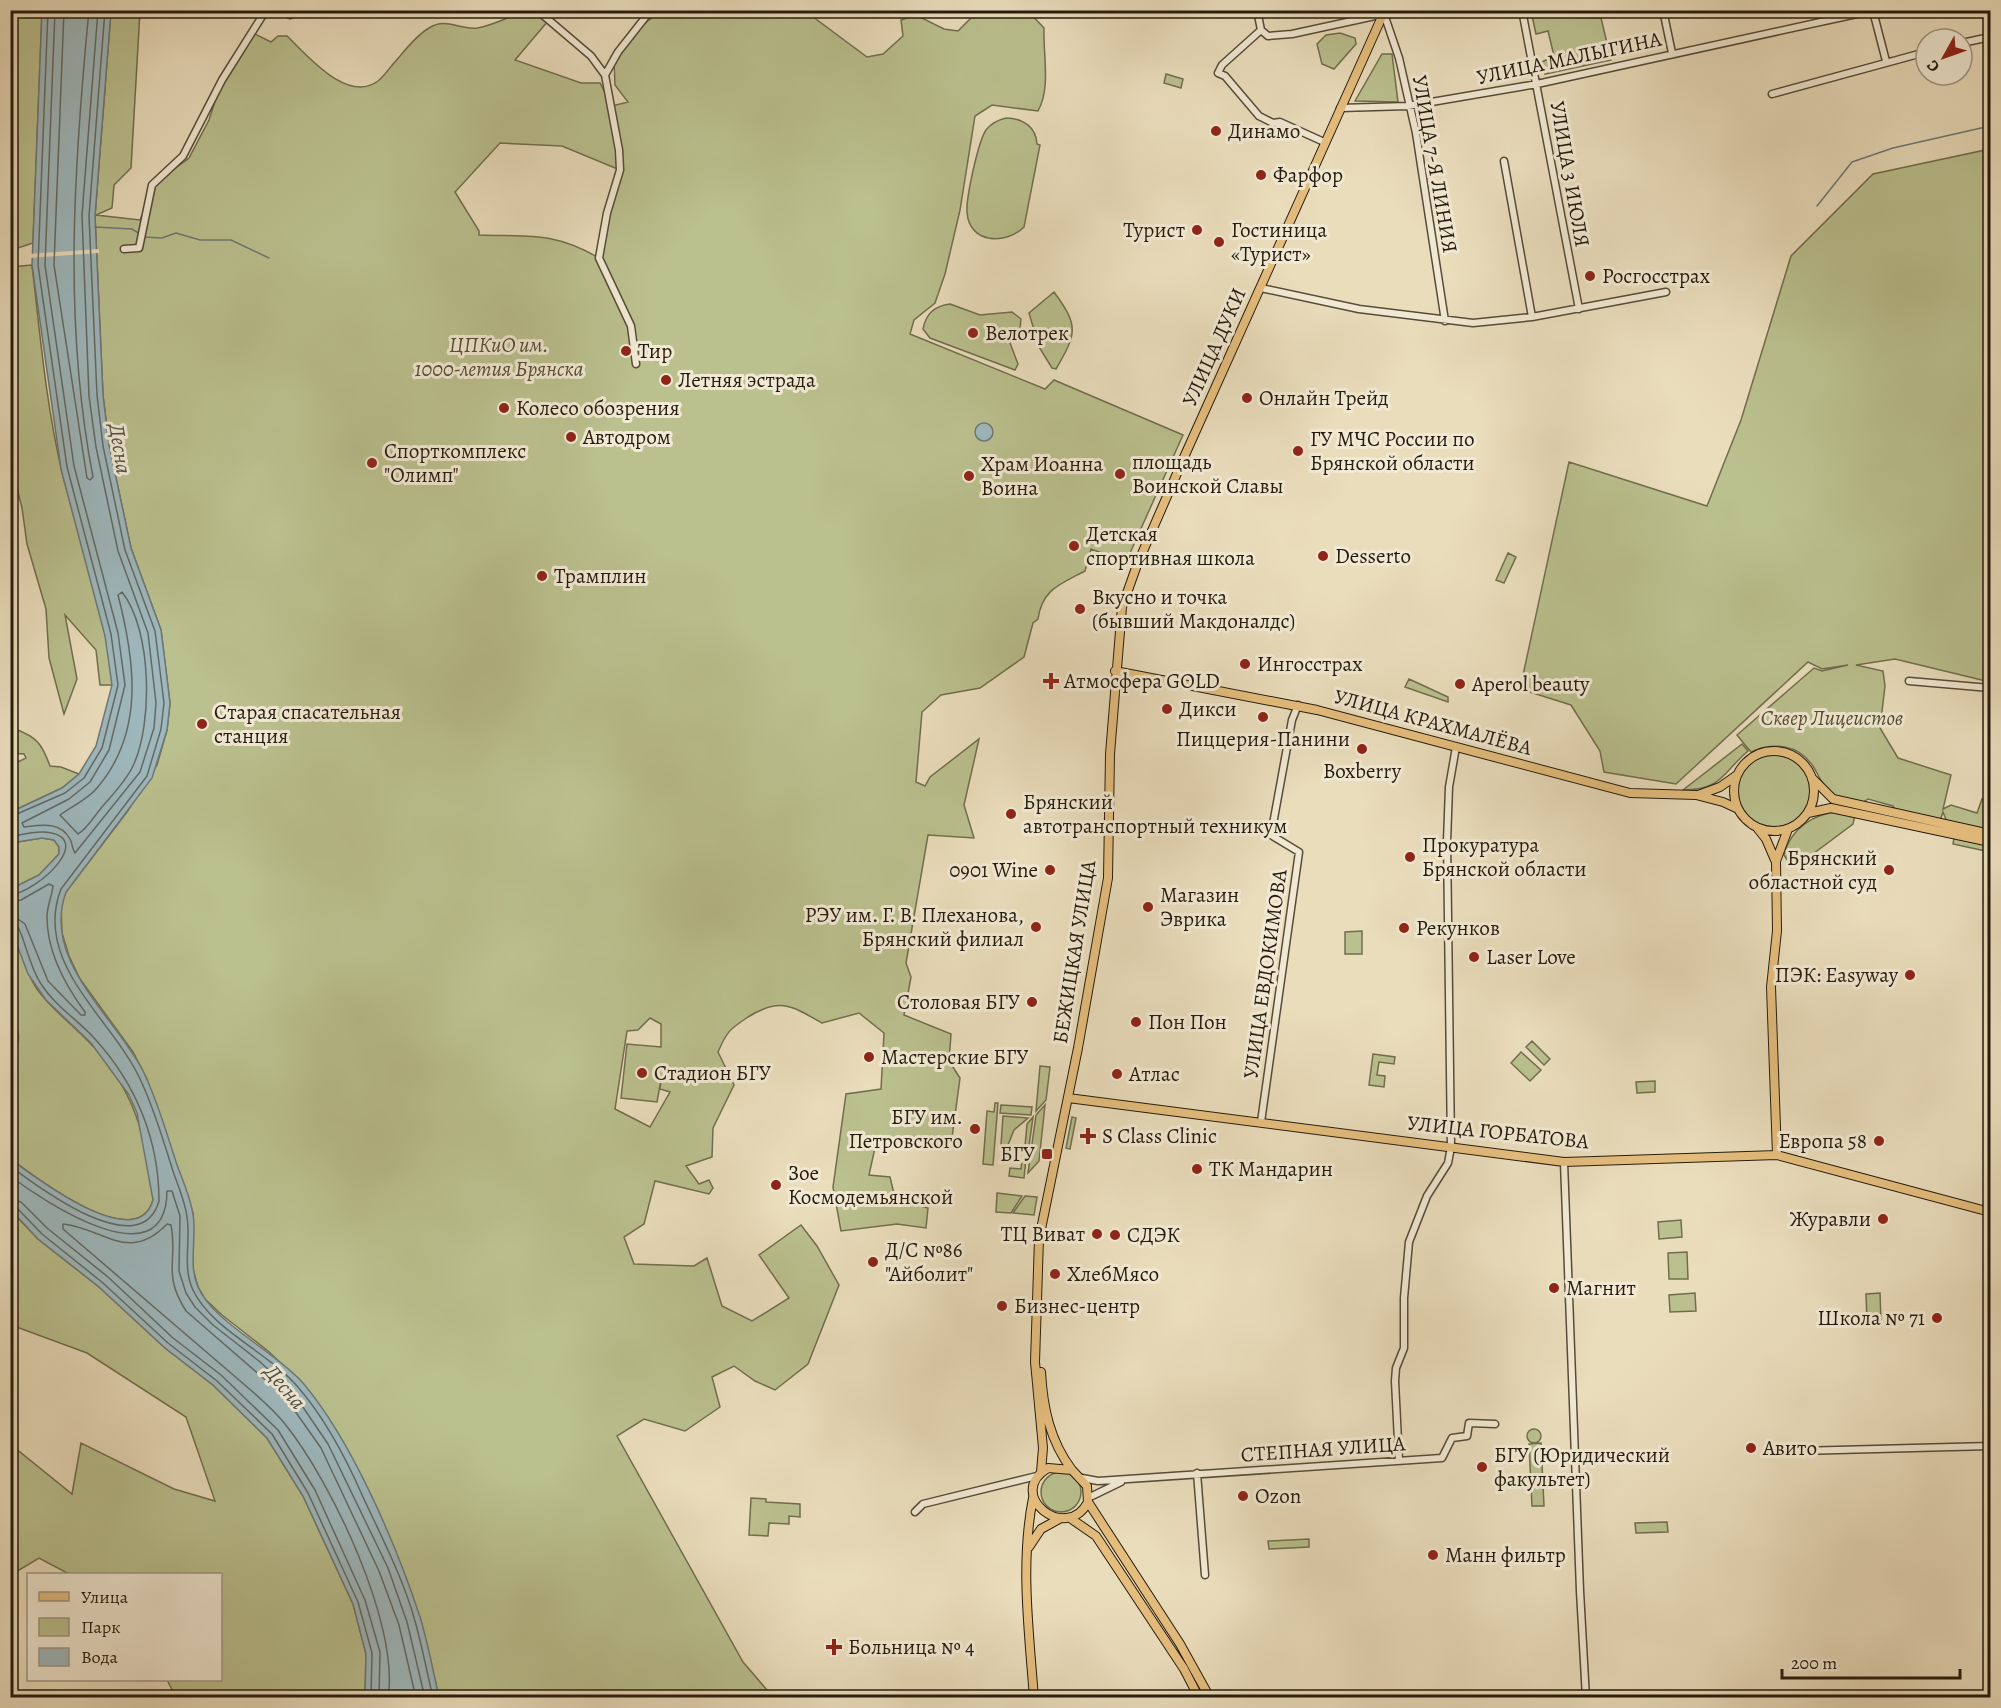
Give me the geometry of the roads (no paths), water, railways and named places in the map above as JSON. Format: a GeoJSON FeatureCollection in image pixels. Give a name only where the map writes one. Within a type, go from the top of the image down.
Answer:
{"type":"FeatureCollection","features":[{"type":"Feature","properties":{"kind":"main road","name":"УЛИЦА ДУКИ"},"geometry":{"type":"LineString","coordinates":[[1165,502],[1384,12]]}},
{"type":"Feature","properties":{"kind":"main road","name":"БЕЖИЦКАЯ УЛИЦА"},"geometry":{"type":"LineString","coordinates":[[1037,1304],[1039,1239],[1068,1098],[1108,878],[1107,817],[1115,671],[1122,607],[1165,502]]}},
{"type":"Feature","properties":{"kind":"main road","name":"УЛИЦА КРАХМАЛЁВА"},"geometry":{"type":"LineString","coordinates":[[1115,671],[1298,705],[1630,793],[1696,795],[1723,802],[1738,809],[1746,820],[1757,828],[1766,839],[1776,861]]}},
{"type":"Feature","properties":{"kind":"main road"},"geometry":{"type":"LineString","coordinates":[[1696,795],[1720,787],[1737,775],[1750,759],[1767,752],[1776,752],[1802,762],[1832,803],[1990,842]]}},
{"type":"Feature","properties":{"kind":"main road"},"geometry":{"type":"LineString","coordinates":[[1737,775],[1734,792],[1738,809]]}},
{"type":"Feature","properties":{"kind":"main road"},"geometry":{"type":"LineString","coordinates":[[1757,828],[1768,831],[1788,829],[1799,823],[1808,813],[1813,799],[1812,778]]}},
{"type":"Feature","properties":{"kind":"main road"},"geometry":{"type":"LineString","coordinates":[[1808,813],[1832,803],[1990,834]]}},
{"type":"Feature","properties":{"kind":"main road"},"geometry":{"type":"LineString","coordinates":[[1777,1155],[1771,987],[1777,931],[1776,861],[1788,829]]}},
{"type":"Feature","properties":{"kind":"main road","name":"УЛИЦА ГОРБАТОВА"},"geometry":{"type":"LineString","coordinates":[[1068,1098],[1564,1162],[1777,1155],[1990,1212]]}},
{"type":"Feature","properties":{"kind":"main road"},"geometry":{"type":"LineString","coordinates":[[1037,1304],[1043,1402],[1055,1443],[1072,1470],[1082,1478],[1089,1499],[1184,1650],[1210,1698]]}},
{"type":"Feature","properties":{"kind":"main road"},"geometry":{"type":"LineString","coordinates":[[1034,1698],[1027,1604],[1026,1537],[1043,1448],[1036,1369],[1037,1304]]}},
{"type":"Feature","properties":{"kind":"main road"},"geometry":{"type":"LineString","coordinates":[[1039,1474],[1057,1467],[1072,1470]]}},
{"type":"Feature","properties":{"kind":"main road"},"geometry":{"type":"LineString","coordinates":[[1033,1494],[1042,1510],[1085,1527],[1102,1545],[1184,1669],[1199,1698]]}},
{"type":"Feature","properties":{"kind":"main road"},"geometry":{"type":"LineString","coordinates":[[1028,1554],[1034,1535],[1083,1510],[1089,1499]]}},
{"type":"Feature","properties":{"kind":"street"},"geometry":{"type":"LineString","coordinates":[[124,249],[139,248],[152,185],[183,156],[222,80],[266,10]]}},
{"type":"Feature","properties":{"kind":"street"},"geometry":{"type":"LineString","coordinates":[[284,10],[290,15],[300,10]]}},
{"type":"Feature","properties":{"kind":"street"},"geometry":{"type":"LineString","coordinates":[[537,10],[591,56],[605,75],[619,150],[620,170],[607,213],[599,258],[631,326],[636,364]]}},
{"type":"Feature","properties":{"kind":"street"},"geometry":{"type":"LineString","coordinates":[[605,75],[618,52],[651,10]]}},
{"type":"Feature","properties":{"kind":"street"},"geometry":{"type":"LineString","coordinates":[[1257,10],[1261,30],[1268,36],[1292,34],[1384,12]]}},
{"type":"Feature","properties":{"kind":"street","name":"УЛИЦА 3 ИЮЛЯ"},"geometry":{"type":"LineString","coordinates":[[1522,10],[1578,309]]}},
{"type":"Feature","properties":{"kind":"street"},"geometry":{"type":"LineString","coordinates":[[1663,10],[1672,53]]}},
{"type":"Feature","properties":{"kind":"street","name":"УЛИЦА МАЛЫГИНА"},"geometry":{"type":"LineString","coordinates":[[1340,108],[1408,106],[1537,84],[1874,11],[1886,61]]}},
{"type":"Feature","properties":{"kind":"street","name":"УЛИЦА 7-Я ЛИНИЯ"},"geometry":{"type":"LineString","coordinates":[[1384,12],[1399,58],[1408,106],[1416,133],[1445,321]]}},
{"type":"Feature","properties":{"kind":"street"},"geometry":{"type":"LineString","coordinates":[[1261,30],[1222,65],[1218,73],[1225,76],[1259,116],[1274,123],[1280,122],[1324,142]]}},
{"type":"Feature","properties":{"kind":"street"},"geometry":{"type":"LineString","coordinates":[[1974,41],[1990,38]]}},
{"type":"Feature","properties":{"kind":"street"},"geometry":{"type":"LineString","coordinates":[[1772,94],[1914,55]]}},
{"type":"Feature","properties":{"kind":"street"},"geometry":{"type":"LineString","coordinates":[[1504,161],[1532,317]]}},
{"type":"Feature","properties":{"kind":"street"},"geometry":{"type":"LineString","coordinates":[[1261,288],[1359,309],[1445,321],[1479,323],[1532,317],[1666,292]]}},
{"type":"Feature","properties":{"kind":"street"},"geometry":{"type":"LineString","coordinates":[[1909,681],[1990,688]]}},
{"type":"Feature","properties":{"kind":"street","name":"УЛИЦА ЕВДОКИМОВА"},"geometry":{"type":"LineString","coordinates":[[1262,1122],[1299,852],[1271,835],[1292,720],[1298,705]]}},
{"type":"Feature","properties":{"kind":"street"},"geometry":{"type":"LineString","coordinates":[[1399,1461],[1395,1381],[1396,1368],[1404,1348],[1407,1252],[1416,1218],[1448,1163],[1451,1147],[1447,841],[1449,787],[1456,747]]}},
{"type":"Feature","properties":{"kind":"street"},"geometry":{"type":"LineString","coordinates":[[1564,1162],[1580,1591],[1587,1698]]}},
{"type":"Feature","properties":{"kind":"street","name":"СТЕПНАЯ УЛИЦА"},"geometry":{"type":"LineString","coordinates":[[1082,1478],[1098,1480],[1442,1458],[1452,1438],[1467,1436],[1469,1423],[1495,1424]]}},
{"type":"Feature","properties":{"kind":"street"},"geometry":{"type":"LineString","coordinates":[[1799,1452],[1990,1446]]}},
{"type":"Feature","properties":{"kind":"street"},"geometry":{"type":"LineString","coordinates":[[1197,1473],[1205,1575]]}},
{"type":"Feature","properties":{"kind":"street"},"geometry":{"type":"LineString","coordinates":[[915,1512],[923,1504],[1014,1483],[1039,1474]]}},
{"type":"Feature","properties":{"kind":"street"},"geometry":{"type":"LineString","coordinates":[[1089,1499],[1130,1478]]}},
{"type":"Feature","properties":{"kind":"street"},"geometry":{"type":"LineString","coordinates":[[1014,1483],[1033,1494]]}},
{"type":"Feature","properties":{"kind":"water","name":"Десна"},"geometry":{"type":"Polygon","coordinates":[[[42,11],[111,11],[95,216],[103,395],[109,445],[131,548],[161,630],[170,703],[167,730],[152,778],[66,892],[61,917],[64,941],[72,964],[85,987],[131,1050],[153,1093],[192,1207],[193,1260],[198,1287],[206,1300],[231,1325],[291,1371],[303,1383],[339,1434],[371,1494],[410,1588],[423,1627],[439,1697],[365,1697],[366,1654],[353,1604],[303,1496],[267,1438],[213,1385],[165,1348],[99,1287],[38,1239],[11,1210],[10,1159],[62,1195],[107,1216],[127,1220],[143,1215],[153,1200],[137,1113],[129,1095],[91,1043],[46,1000],[28,974],[10,926],[11,889],[39,875],[59,854],[59,847],[54,840],[42,838],[11,843],[11,812],[62,788],[79,774],[96,746],[112,685],[105,636],[61,469],[32,265],[42,11]]]}},
{"type":"Feature","properties":{"kind":"water"},"geometry":{"type":"Polygon","coordinates":[[[984,423],[990,426],[993,432],[990,438],[984,441],[978,438],[975,432],[978,426],[984,423]]]}},
{"type":"Feature","properties":{"kind":"water"},"geometry":{"type":"Polygon","coordinates":[[[10,1013],[19,1039],[11,1053],[10,1013]]]}},
{"type":"Feature","properties":{"kind":"waterway"},"geometry":{"type":"LineString","coordinates":[[1817,206],[1852,162],[1893,148],[1990,126]]}},
{"type":"Feature","properties":{"kind":"waterway"},"geometry":{"type":"LineString","coordinates":[[95,227],[132,229],[140,234]]}},
{"type":"Feature","properties":{"kind":"waterway"},"geometry":{"type":"LineString","coordinates":[[144,237],[162,238],[176,233],[200,240],[231,240],[269,258]]}},
{"type":"Feature","properties":{"kind":"place","name":"Динамо"},"geometry":{"type":"Point","coordinates":[1216,131]}},
{"type":"Feature","properties":{"kind":"place","name":"Фарфор"},"geometry":{"type":"Point","coordinates":[1261,175]}},
{"type":"Feature","properties":{"kind":"place","name":"Турист"},"geometry":{"type":"Point","coordinates":[1197,230]}},
{"type":"Feature","properties":{"kind":"place","name":"Гостиница «Турист»"},"geometry":{"type":"Point","coordinates":[1219,242]}},
{"type":"Feature","properties":{"kind":"place","name":"Росгосстрах"},"geometry":{"type":"Point","coordinates":[1590,276]}},
{"type":"Feature","properties":{"kind":"place","name":"Велотрек"},"geometry":{"type":"Point","coordinates":[973,333]}},
{"type":"Feature","properties":{"kind":"place","name":"Тир"},"geometry":{"type":"Point","coordinates":[626,351]}},
{"type":"Feature","properties":{"kind":"place","name":"Летняя эстрада"},"geometry":{"type":"Point","coordinates":[666,380]}},
{"type":"Feature","properties":{"kind":"place","name":"Онлайн Трейд"},"geometry":{"type":"Point","coordinates":[1247,398]}},
{"type":"Feature","properties":{"kind":"place","name":"Колесо обозрения"},"geometry":{"type":"Point","coordinates":[504,408]}},
{"type":"Feature","properties":{"kind":"place","name":"Автодром"},"geometry":{"type":"Point","coordinates":[571,437]}},
{"type":"Feature","properties":{"kind":"place","name":"ГУ МЧС России по Брянской области"},"geometry":{"type":"Point","coordinates":[1298,451]}},
{"type":"Feature","properties":{"kind":"place","name":"Спорткомплекс \"Олимп\""},"geometry":{"type":"Point","coordinates":[372,463]}},
{"type":"Feature","properties":{"kind":"place","name":"площадь Воинской Славы"},"geometry":{"type":"Point","coordinates":[1120,474]}},
{"type":"Feature","properties":{"kind":"place","name":"Храм Иоанна Воина"},"geometry":{"type":"Point","coordinates":[969,476]}},
{"type":"Feature","properties":{"kind":"place","name":"Детская спортивная школа"},"geometry":{"type":"Point","coordinates":[1074,546]}},
{"type":"Feature","properties":{"kind":"place","name":"Desserto"},"geometry":{"type":"Point","coordinates":[1323,556]}},
{"type":"Feature","properties":{"kind":"place","name":"Трамплин"},"geometry":{"type":"Point","coordinates":[542,576]}},
{"type":"Feature","properties":{"kind":"place","name":"Вкусно и точка (бывший Макдоналдс)"},"geometry":{"type":"Point","coordinates":[1080,609]}},
{"type":"Feature","properties":{"kind":"place","name":"Ингосстрах"},"geometry":{"type":"Point","coordinates":[1245,664]}},
{"type":"Feature","properties":{"kind":"place","name":"Атмосфера GOLD"},"geometry":{"type":"Point","coordinates":[1051,681]}},
{"type":"Feature","properties":{"kind":"place","name":"Aperol beauty"},"geometry":{"type":"Point","coordinates":[1460,684]}},
{"type":"Feature","properties":{"kind":"place","name":"Дикси"},"geometry":{"type":"Point","coordinates":[1167,709]}},
{"type":"Feature","properties":{"kind":"place","name":"Пиццерия-Панини"},"geometry":{"type":"Point","coordinates":[1263,717]}},
{"type":"Feature","properties":{"kind":"place","name":"Старая спасательная станция"},"geometry":{"type":"Point","coordinates":[202,724]}},
{"type":"Feature","properties":{"kind":"place","name":"Boxberry"},"geometry":{"type":"Point","coordinates":[1362,749]}},
{"type":"Feature","properties":{"kind":"place","name":"Брянский автотранспортный техникум"},"geometry":{"type":"Point","coordinates":[1011,814]}},
{"type":"Feature","properties":{"kind":"place","name":"Прокуратура Брянской области"},"geometry":{"type":"Point","coordinates":[1410,857]}},
{"type":"Feature","properties":{"kind":"place","name":"0901 Wine"},"geometry":{"type":"Point","coordinates":[1050,870]}},
{"type":"Feature","properties":{"kind":"place","name":"Брянский областной суд"},"geometry":{"type":"Point","coordinates":[1889,870]}},
{"type":"Feature","properties":{"kind":"place","name":"Магазин Эврика"},"geometry":{"type":"Point","coordinates":[1148,907]}},
{"type":"Feature","properties":{"kind":"place","name":"РЭУ им. Г. В. Плеханова, Брянский филиал"},"geometry":{"type":"Point","coordinates":[1036,927]}},
{"type":"Feature","properties":{"kind":"place","name":"Рекунков"},"geometry":{"type":"Point","coordinates":[1404,928]}},
{"type":"Feature","properties":{"kind":"place","name":"Laser Love"},"geometry":{"type":"Point","coordinates":[1474,957]}},
{"type":"Feature","properties":{"kind":"place","name":"ПЭК: Easyway"},"geometry":{"type":"Point","coordinates":[1910,975]}},
{"type":"Feature","properties":{"kind":"place","name":"Столовая БГУ"},"geometry":{"type":"Point","coordinates":[1032,1002]}},
{"type":"Feature","properties":{"kind":"place","name":"Пон Пон"},"geometry":{"type":"Point","coordinates":[1136,1022]}},
{"type":"Feature","properties":{"kind":"place","name":"Мастерские БГУ"},"geometry":{"type":"Point","coordinates":[869,1057]}},
{"type":"Feature","properties":{"kind":"place","name":"Стадион БГУ"},"geometry":{"type":"Point","coordinates":[642,1073]}},
{"type":"Feature","properties":{"kind":"place","name":"Атлас"},"geometry":{"type":"Point","coordinates":[1117,1074]}},
{"type":"Feature","properties":{"kind":"place","name":"БГУ им. Петровского"},"geometry":{"type":"Point","coordinates":[975,1129]}},
{"type":"Feature","properties":{"kind":"place","name":"S Class Clinic"},"geometry":{"type":"Point","coordinates":[1088,1136]}},
{"type":"Feature","properties":{"kind":"place","name":"Европа 58"},"geometry":{"type":"Point","coordinates":[1879,1141]}},
{"type":"Feature","properties":{"kind":"place","name":"БГУ"},"geometry":{"type":"Point","coordinates":[1047,1154]}},
{"type":"Feature","properties":{"kind":"place","name":"ТК Мандарин"},"geometry":{"type":"Point","coordinates":[1197,1169]}},
{"type":"Feature","properties":{"kind":"place","name":"Зое Космодемьянской"},"geometry":{"type":"Point","coordinates":[776,1185]}},
{"type":"Feature","properties":{"kind":"place","name":"Журавли"},"geometry":{"type":"Point","coordinates":[1883,1219]}},
{"type":"Feature","properties":{"kind":"place","name":"ТЦ Виват"},"geometry":{"type":"Point","coordinates":[1097,1234]}},
{"type":"Feature","properties":{"kind":"place","name":"СДЭК"},"geometry":{"type":"Point","coordinates":[1115,1235]}},
{"type":"Feature","properties":{"kind":"place","name":"Д/С №86 \"Айболит\""},"geometry":{"type":"Point","coordinates":[873,1262]}},
{"type":"Feature","properties":{"kind":"place","name":"ХлебМясо"},"geometry":{"type":"Point","coordinates":[1055,1274]}},
{"type":"Feature","properties":{"kind":"place","name":"Магнит"},"geometry":{"type":"Point","coordinates":[1554,1288]}},
{"type":"Feature","properties":{"kind":"place","name":"Бизнес-центр"},"geometry":{"type":"Point","coordinates":[1002,1306]}},
{"type":"Feature","properties":{"kind":"place","name":"Школа № 71"},"geometry":{"type":"Point","coordinates":[1937,1318]}},
{"type":"Feature","properties":{"kind":"place","name":"Авито"},"geometry":{"type":"Point","coordinates":[1751,1448]}},
{"type":"Feature","properties":{"kind":"place","name":"БГУ (Юридический факультет)"},"geometry":{"type":"Point","coordinates":[1482,1467]}},
{"type":"Feature","properties":{"kind":"place","name":"Ozon"},"geometry":{"type":"Point","coordinates":[1243,1496]}},
{"type":"Feature","properties":{"kind":"place","name":"Манн фильтр"},"geometry":{"type":"Point","coordinates":[1433,1555]}},
{"type":"Feature","properties":{"kind":"place","name":"Больница № 4"},"geometry":{"type":"Point","coordinates":[834,1647]}},
{"type":"Feature","properties":{"kind":"park label","name":"ЦПКиО им. 1000-летия Брянска"},"geometry":{"type":"Point","coordinates":[499,357]}},
{"type":"Feature","properties":{"kind":"park label","name":"Сквер Лицеистов"},"geometry":{"type":"Point","coordinates":[1832,718]}}]}
